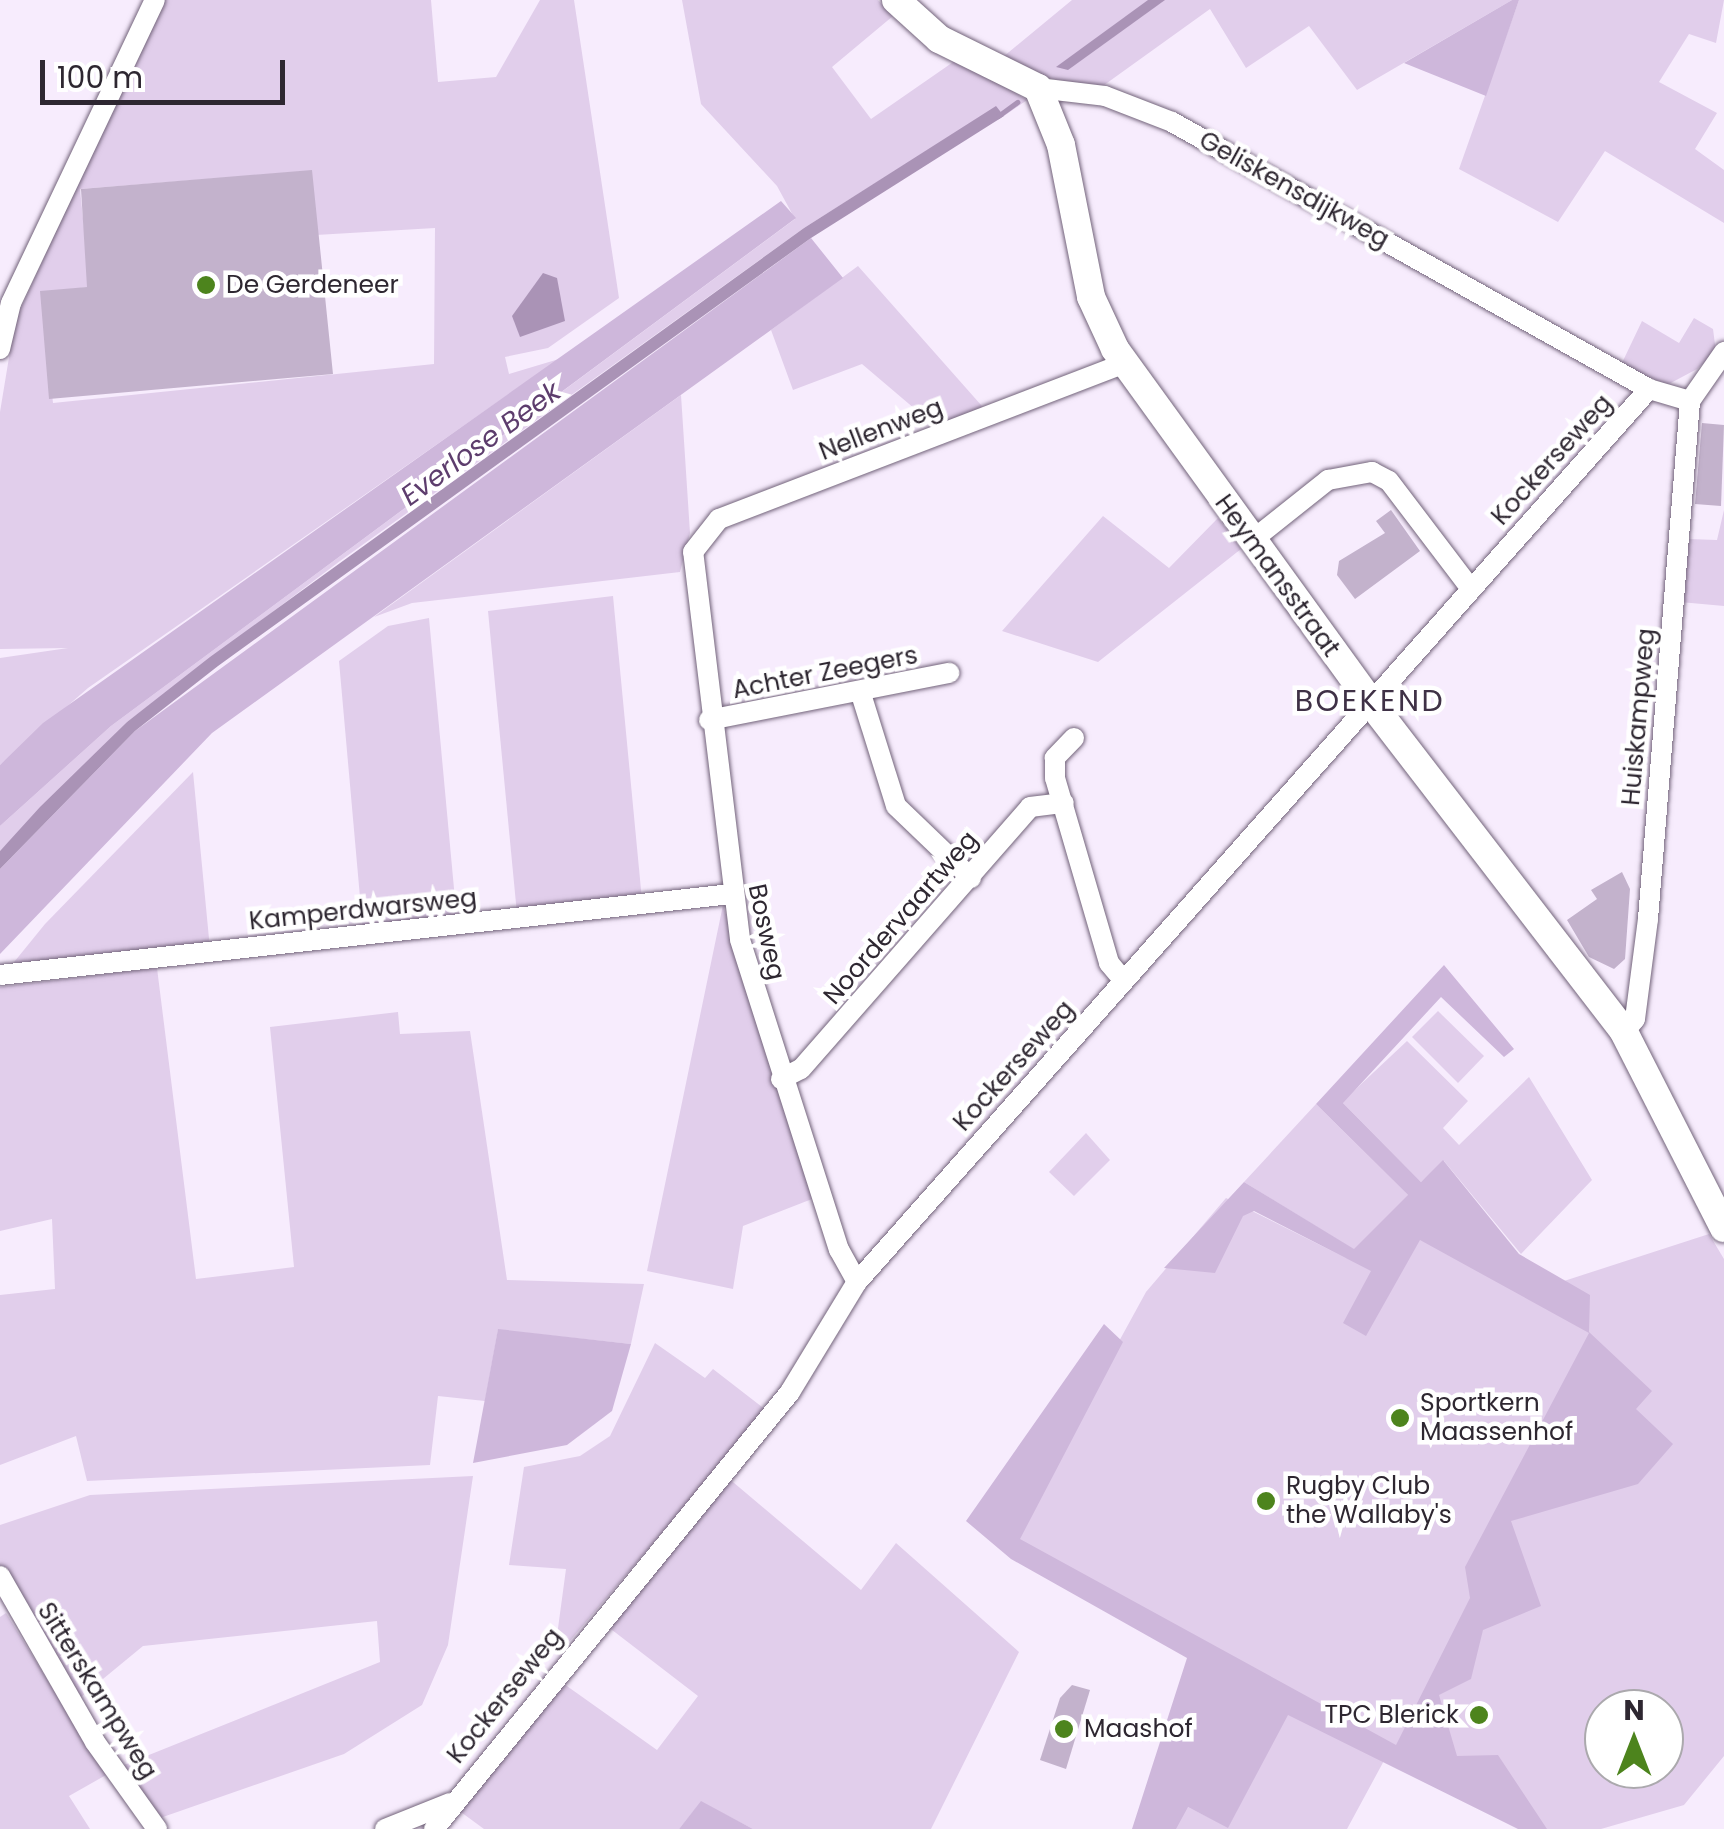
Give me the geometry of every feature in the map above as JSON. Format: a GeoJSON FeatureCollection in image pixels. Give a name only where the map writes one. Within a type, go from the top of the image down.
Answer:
{"type":"FeatureCollection","features":[{"type":"Feature","properties":{"kind":"street"},"geometry":{"type":"LineString","coordinates":[[0,349],[11,303],[155,0]]}},
{"type":"Feature","properties":{"kind":"street","name":"Geliskensdijkweg"},"geometry":{"type":"LineString","coordinates":[[896,0],[939,38],[1038,88],[1105,96],[1172,122],[1649,389],[1690,400]]}},
{"type":"Feature","properties":{"kind":"street","name":"Heymansstraat"},"geometry":{"type":"LineString","coordinates":[[1038,88],[1061,145],[1091,297],[1125,363],[1250,542],[1624,1032],[1724,1228]]}},
{"type":"Feature","properties":{"kind":"street"},"geometry":{"type":"LineString","coordinates":[[1690,400],[1724,352]]}},
{"type":"Feature","properties":{"kind":"street","name":"Nellenweg"},"geometry":{"type":"LineString","coordinates":[[692,576],[704,530],[719,519],[1125,363]]}},
{"type":"Feature","properties":{"kind":"street","name":"Kockerseweg"},"geometry":{"type":"LineString","coordinates":[[434,1829],[450,1804],[790,1392],[857,1282],[1649,389]]}},
{"type":"Feature","properties":{"kind":"street","name":"Huiskampweg"},"geometry":{"type":"LineString","coordinates":[[1624,1032],[1635,1018],[1648,919],[1690,400]]}},
{"type":"Feature","properties":{"kind":"street"},"geometry":{"type":"LineString","coordinates":[[1250,542],[1328,480],[1372,472],[1389,481],[1472,589]]}},
{"type":"Feature","properties":{"kind":"street","name":"Bosweg"},"geometry":{"type":"LineString","coordinates":[[692,576],[731,894],[780,1080],[857,1282]]}},
{"type":"Feature","properties":{"kind":"street","name":"Achter Zeegers"},"geometry":{"type":"LineString","coordinates":[[709,720],[861,694],[949,673]]}},
{"type":"Feature","properties":{"kind":"street"},"geometry":{"type":"LineString","coordinates":[[861,694],[896,806],[971,878]]}},
{"type":"Feature","properties":{"kind":"street"},"geometry":{"type":"LineString","coordinates":[[1074,738],[1056,758],[1064,803],[1109,963],[1124,981]]}},
{"type":"Feature","properties":{"kind":"street","name":"Noordervaartweg"},"geometry":{"type":"LineString","coordinates":[[780,1080],[801,1069],[1030,807],[1064,803]]}},
{"type":"Feature","properties":{"kind":"street","name":"Kamperdwarsweg"},"geometry":{"type":"LineString","coordinates":[[0,975],[731,894]]}},
{"type":"Feature","properties":{"kind":"street","name":"Sitterskampweg"},"geometry":{"type":"LineString","coordinates":[[0,1576],[95,1742],[157,1829]]}},
{"type":"Feature","properties":{"kind":"street","name":"Kockerseweg"},"geometry":{"type":"LineString","coordinates":[[385,1829],[450,1804]]}},
{"type":"Feature","properties":{"kind":"shaded area"},"geometry":{"type":"Polygon","coordinates":[[[162,0],[431,0],[438,82],[496,77],[540,0],[574,0],[619,298],[548,348],[505,357],[509,374],[559,359],[88,688],[0,765],[0,658],[68,648],[0,649],[0,412],[15,321],[162,0]],[[309,171],[80,189],[90,287],[41,292],[53,403],[434,364],[435,228],[316,235],[309,171]]]}},
{"type":"Feature","properties":{"kind":"shaded area"},"geometry":{"type":"Polygon","coordinates":[[[682,0],[878,0],[893,16],[832,67],[871,119],[959,58],[1027,100],[1004,116],[996,107],[804,228],[340,561],[127,722],[0,851],[0,826],[111,726],[795,219],[777,186],[701,104],[682,0]]]}},
{"type":"Feature","properties":{"kind":"shaded area"},"geometry":{"type":"Polygon","coordinates":[[[1072,0],[1512,0],[1357,90],[1309,26],[1246,68],[1210,9],[1100,88],[1027,74],[1003,57],[1072,0]]]}},
{"type":"Feature","properties":{"kind":"shaded area"},"geometry":{"type":"Polygon","coordinates":[[[1148,0],[1165,0],[1068,70],[1056,67],[1148,0]]]}},
{"type":"Feature","properties":{"kind":"shaded area"},"geometry":{"type":"Polygon","coordinates":[[[1512,0],[1519,0],[1486,96],[1404,63],[1512,0]]]}},
{"type":"Feature","properties":{"kind":"shaded area"},"geometry":{"type":"Polygon","coordinates":[[[1519,0],[1724,0],[1716,43],[1689,34],[1659,82],[1717,113],[1695,149],[1724,170],[1724,223],[1605,151],[1558,222],[1459,169],[1519,0]]]}},
{"type":"Feature","properties":{"kind":"shaded area"},"geometry":{"type":"Polygon","coordinates":[[[996,106],[1004,116],[811,238],[218,666],[135,731],[0,869],[0,851],[40,807],[127,722],[210,657],[804,228],[996,106]]]}},
{"type":"Feature","properties":{"kind":"shaded area"},"geometry":{"type":"Polygon","coordinates":[[[781,201],[796,218],[111,726],[0,826],[0,765],[43,723],[781,201]]]}},
{"type":"Feature","properties":{"kind":"shaded area"},"geometry":{"type":"Polygon","coordinates":[[[811,238],[843,278],[212,733],[0,954],[0,869],[135,731],[811,238]]]}},
{"type":"Feature","properties":{"kind":"shaded area"},"geometry":{"type":"Polygon","coordinates":[[[858,266],[989,414],[942,432],[862,364],[793,390],[771,330],[858,266]]]}},
{"type":"Feature","properties":{"kind":"shaded area"},"geometry":{"type":"Polygon","coordinates":[[[543,273],[557,278],[565,321],[520,337],[512,316],[543,273]]]}},
{"type":"Feature","properties":{"kind":"shaded area"},"geometry":{"type":"Polygon","coordinates":[[[1694,318],[1713,329],[1716,352],[1697,369],[1667,385],[1621,365],[1642,321],[1679,343],[1694,318]]]}},
{"type":"Feature","properties":{"kind":"shaded area"},"geometry":{"type":"Polygon","coordinates":[[[681,395],[690,533],[680,572],[412,603],[374,617],[681,395]]]}},
{"type":"Feature","properties":{"kind":"shaded area"},"geometry":{"type":"Polygon","coordinates":[[[1724,510],[1724,606],[1680,602],[1689,539],[1717,540],[1724,510]]]}},
{"type":"Feature","properties":{"kind":"shaded area"},"geometry":{"type":"Polygon","coordinates":[[[1103,516],[1169,568],[1218,518],[1241,549],[1098,662],[1002,631],[1103,516]]]}},
{"type":"Feature","properties":{"kind":"shaded area"},"geometry":{"type":"Polygon","coordinates":[[[613,596],[642,900],[517,914],[488,611],[613,596]]]}},
{"type":"Feature","properties":{"kind":"shaded area"},"geometry":{"type":"Polygon","coordinates":[[[429,618],[457,921],[363,931],[339,661],[388,626],[429,618]]]}},
{"type":"Feature","properties":{"kind":"shaded area"},"geometry":{"type":"Polygon","coordinates":[[[193,772],[210,949],[6,972],[45,924],[193,772]]]}},
{"type":"Feature","properties":{"kind":"shaded area"},"geometry":{"type":"Polygon","coordinates":[[[723,905],[812,1199],[743,1226],[733,1289],[647,1271],[723,905]]]}},
{"type":"Feature","properties":{"kind":"shaded area"},"geometry":{"type":"Polygon","coordinates":[[[1444,965],[1514,1049],[1504,1057],[1441,997],[1343,1103],[1421,1182],[1443,1160],[1519,1254],[1590,1295],[1589,1332],[1652,1391],[1636,1409],[1673,1444],[1638,1484],[1511,1521],[1541,1606],[1483,1630],[1471,1679],[1439,1695],[1457,1756],[1498,1755],[1547,1829],[1518,1829],[1288,1715],[1228,1828],[1188,1807],[1176,1829],[1132,1829],[1187,1658],[1011,1559],[966,1521],[1104,1324],[1123,1342],[1020,1539],[1396,1745],[1470,1598],[1465,1567],[1589,1333],[1420,1240],[1366,1336],[1343,1323],[1371,1271],[1254,1211],[1243,1216],[1215,1273],[1164,1268],[1244,1182],[1354,1249],[1408,1195],[1316,1104],[1444,965]]]}},
{"type":"Feature","properties":{"kind":"shaded area"},"geometry":{"type":"Polygon","coordinates":[[[157,968],[196,1279],[294,1267],[270,1027],[398,1012],[400,1034],[470,1031],[507,1280],[644,1284],[631,1344],[498,1330],[485,1401],[438,1396],[430,1465],[87,1481],[76,1436],[0,1465],[0,1295],[55,1289],[52,1219],[0,1231],[0,987],[157,968]]]}},
{"type":"Feature","properties":{"kind":"shaded area"},"geometry":{"type":"Polygon","coordinates":[[[1438,1011],[1484,1056],[1458,1083],[1412,1037],[1438,1011]]]}},
{"type":"Feature","properties":{"kind":"shaded area"},"geometry":{"type":"Polygon","coordinates":[[[1407,1041],[1468,1101],[1443,1128],[1459,1145],[1529,1077],[1592,1180],[1521,1254],[1444,1161],[1421,1182],[1342,1102],[1407,1041]]]}},
{"type":"Feature","properties":{"kind":"shaded area","name":"Sportkern Maassenhof"},"geometry":{"type":"Polygon","coordinates":[[[1316,1104],[1408,1195],[1564,1281],[1709,1234],[1724,1259],[1724,1756],[1684,1805],[1601,1829],[1527,1829],[1386,1757],[1347,1829],[1159,1829],[1174,1800],[1228,1827],[1296,1698],[1008,1544],[1146,1292],[1226,1198],[1346,1258],[1353,1249],[1244,1182],[1316,1104]]]}},
{"type":"Feature","properties":{"kind":"shaded area"},"geometry":{"type":"Polygon","coordinates":[[[1086,1133],[1110,1160],[1074,1196],[1049,1172],[1086,1133]]]}},
{"type":"Feature","properties":{"kind":"shaded area"},"geometry":{"type":"Polygon","coordinates":[[[498,1329],[631,1344],[612,1411],[567,1445],[473,1463],[498,1329]]]}},
{"type":"Feature","properties":{"kind":"shaded area"},"geometry":{"type":"Polygon","coordinates":[[[655,1343],[705,1378],[713,1369],[766,1410],[563,1649],[556,1643],[566,1569],[509,1565],[524,1467],[580,1456],[610,1436],[655,1343]]]}},
{"type":"Feature","properties":{"kind":"shaded area"},"geometry":{"type":"Polygon","coordinates":[[[473,1476],[448,1645],[422,1705],[344,1754],[160,1818],[119,1767],[380,1662],[377,1621],[143,1646],[75,1702],[0,1570],[0,1525],[90,1495],[473,1476]]]}},
{"type":"Feature","properties":{"kind":"shaded area"},"geometry":{"type":"Polygon","coordinates":[[[727,1477],[861,1590],[896,1543],[1019,1652],[931,1829],[753,1829],[701,1802],[679,1829],[484,1829],[454,1807],[557,1679],[657,1750],[698,1696],[603,1623],[727,1477]]]}},
{"type":"Feature","properties":{"kind":"shaded area"},"geometry":{"type":"Polygon","coordinates":[[[6,1613],[106,1775],[69,1796],[90,1829],[0,1829],[0,1617],[6,1613]]]}},
{"type":"Feature","properties":{"kind":"shaded area"},"geometry":{"type":"Polygon","coordinates":[[[701,1801],[753,1829],[679,1829],[701,1801]]]}},
{"type":"Feature","properties":{"kind":"building","name":"De Gerdeneer"},"geometry":{"type":"Polygon","coordinates":[[[312,170],[333,374],[49,399],[40,291],[87,287],[81,189],[312,170]]]}},
{"type":"Feature","properties":{"kind":"building"},"geometry":{"type":"Polygon","coordinates":[[[1702,423],[1724,425],[1721,506],[1695,504],[1702,423]]]}},
{"type":"Feature","properties":{"kind":"building"},"geometry":{"type":"Polygon","coordinates":[[[1391,510],[1420,551],[1355,599],[1337,575],[1339,561],[1385,533],[1376,521],[1391,510]]]}},
{"type":"Feature","properties":{"kind":"building"},"geometry":{"type":"Polygon","coordinates":[[[1622,872],[1630,889],[1625,959],[1614,969],[1589,957],[1567,920],[1597,899],[1591,890],[1622,872]]]}},
{"type":"Feature","properties":{"kind":"building","name":"Maashof"},"geometry":{"type":"Polygon","coordinates":[[[1072,1685],[1090,1690],[1066,1769],[1040,1760],[1060,1698],[1072,1685]]]}},
{"type":"Feature","properties":{"kind":"waterway","name":"Everlose Beek"},"geometry":{"type":"LineString","coordinates":[[998,116],[1017,102]]}},
{"type":"Feature","properties":{"kind":"place","name":"De Gerdeneer"},"geometry":{"type":"Point","coordinates":[206,285]}},
{"type":"Feature","properties":{"kind":"place","name":"Sportkern Maassenhof"},"geometry":{"type":"Point","coordinates":[1400,1418]}},
{"type":"Feature","properties":{"kind":"place","name":"Rugby Club the Wallaby's"},"geometry":{"type":"Point","coordinates":[1266,1501]}},
{"type":"Feature","properties":{"kind":"place","name":"TPC Blerick"},"geometry":{"type":"Point","coordinates":[1479,1715]}},
{"type":"Feature","properties":{"kind":"place","name":"Maashof"},"geometry":{"type":"Point","coordinates":[1064,1729]}},
{"type":"Feature","properties":{"kind":"district","name":"BOEKEND"},"geometry":{"type":"Point","coordinates":[1370,701]}}]}
